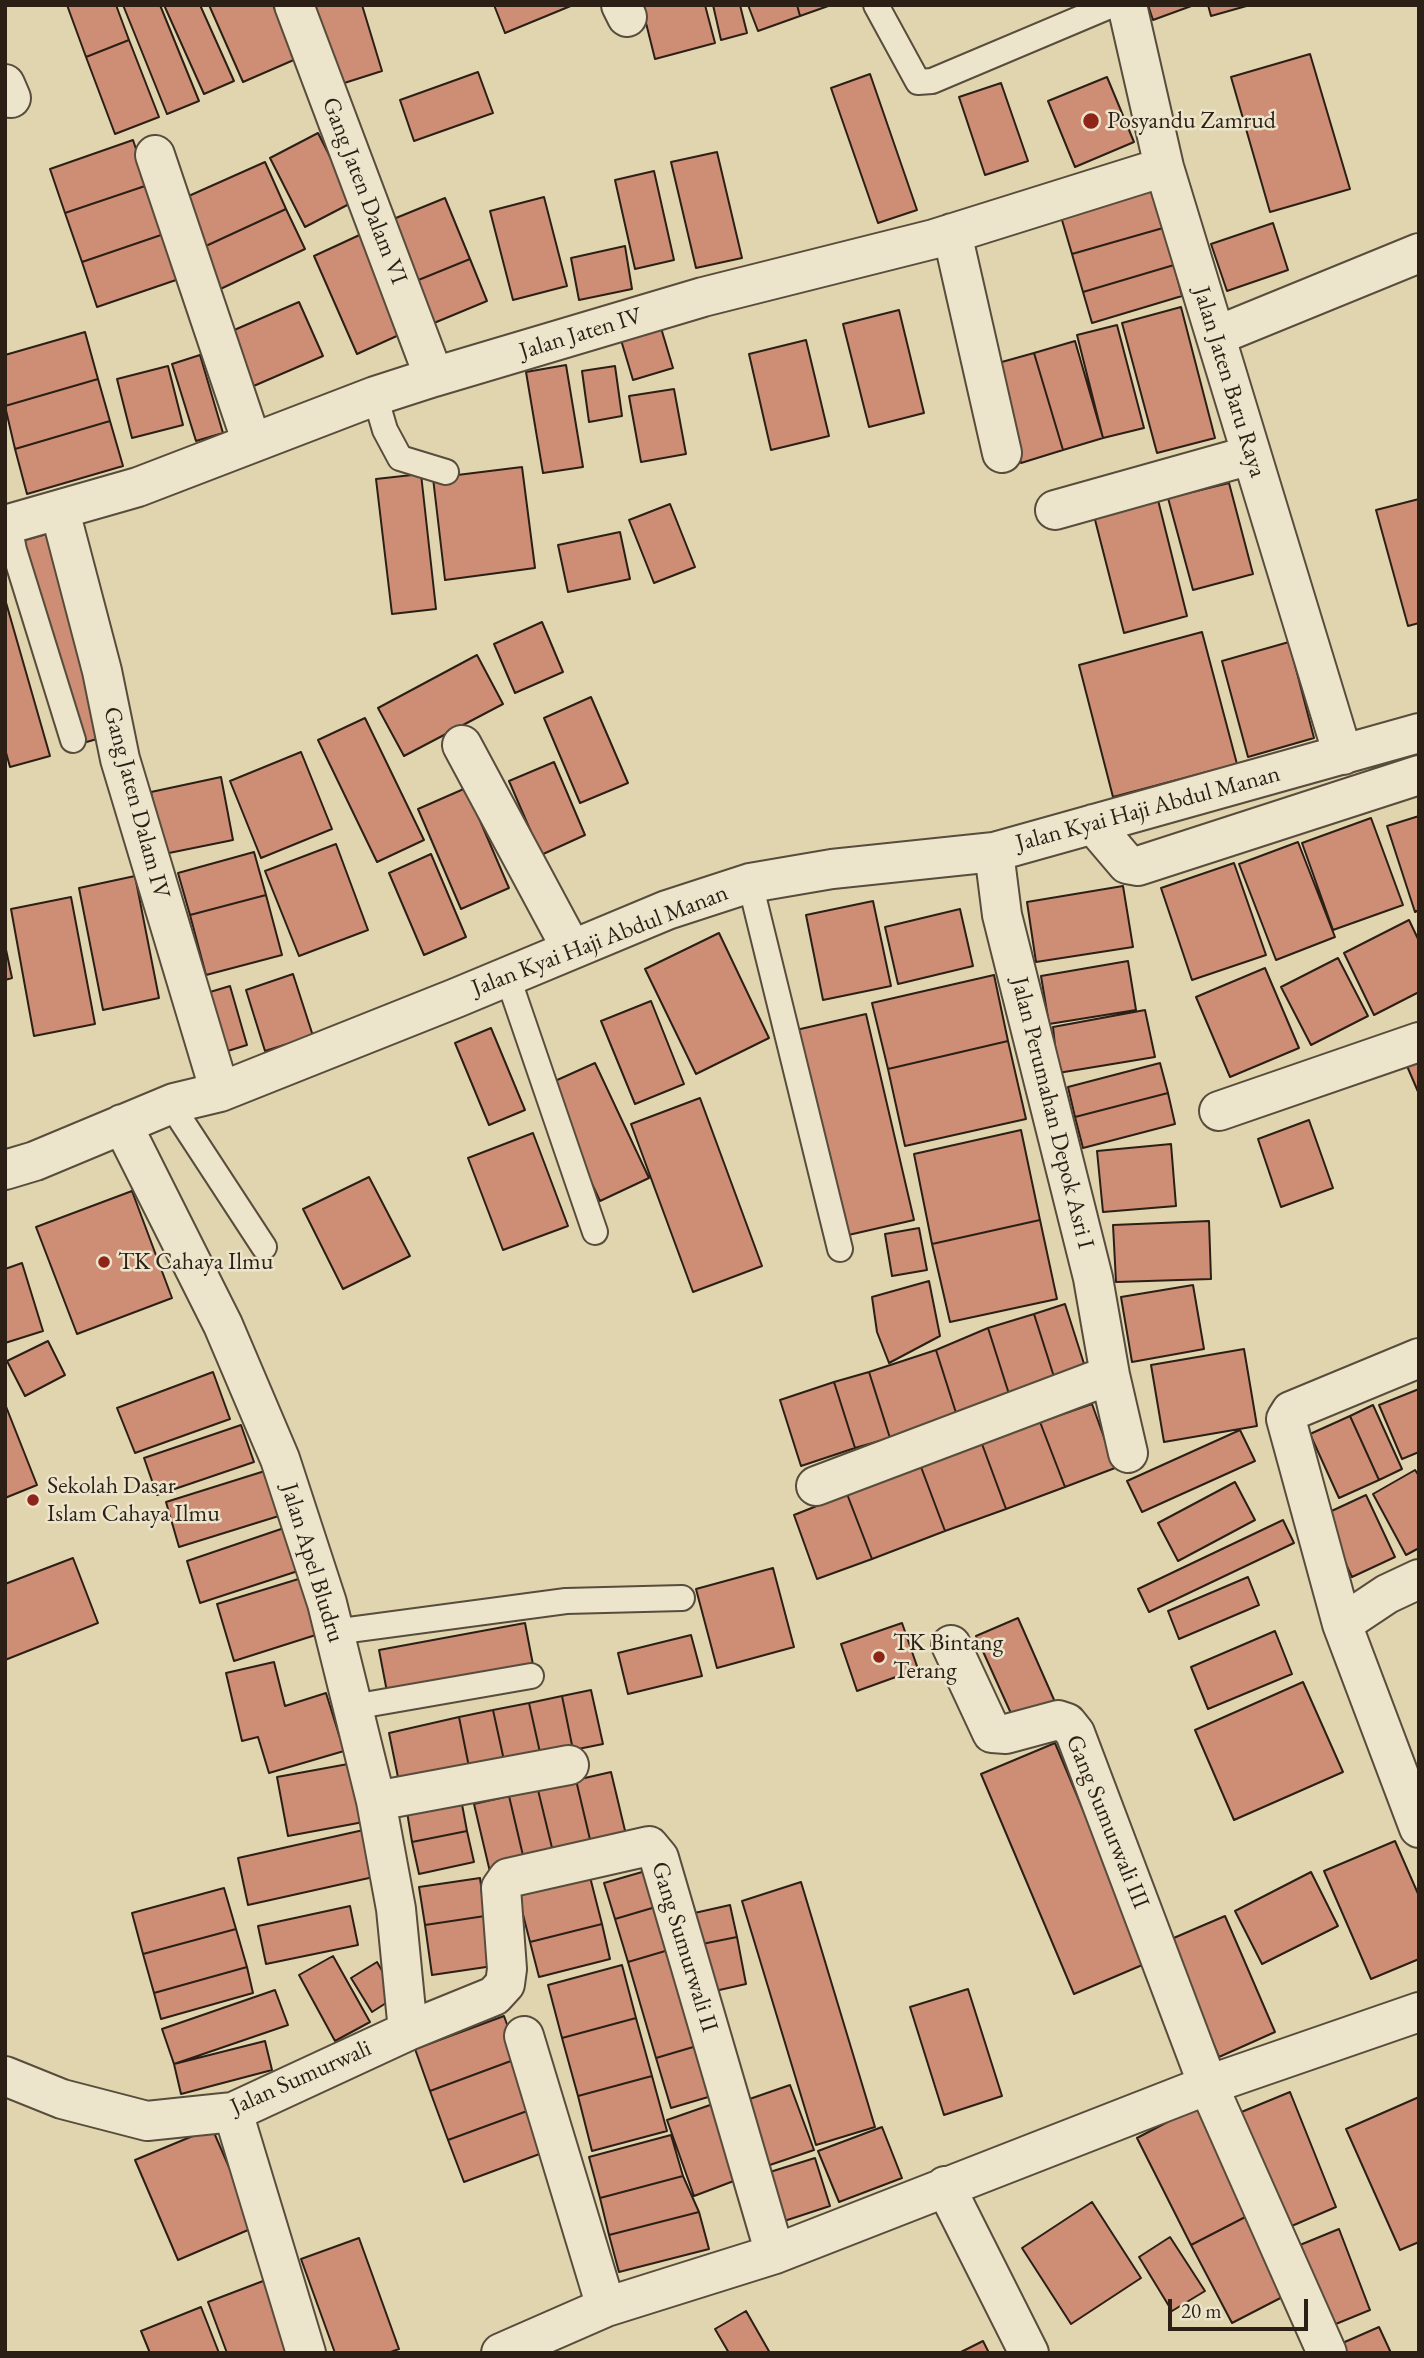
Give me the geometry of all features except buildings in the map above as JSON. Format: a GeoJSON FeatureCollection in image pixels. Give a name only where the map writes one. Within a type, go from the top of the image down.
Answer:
{"type":"FeatureCollection","features":[{"type":"Feature","properties":{"kind":"street","name":"Gang Jaten Dalam VI"},"geometry":{"type":"LineString","coordinates":[[293,5],[434,377]]}},
{"type":"Feature","properties":{"kind":"street","name":"Jalan Jaten Baru Raya"},"geometry":{"type":"LineString","coordinates":[[1127,5],[1164,167],[1343,755]]}},
{"type":"Feature","properties":{"kind":"street"},"geometry":{"type":"LineString","coordinates":[[155,155],[252,443]]}},
{"type":"Feature","properties":{"kind":"street","name":"Jalan Jaten IV"},"geometry":{"type":"LineString","coordinates":[[7,525],[60,512],[222,457],[375,396],[434,377],[704,297],[952,233],[1164,167]]}},
{"type":"Feature","properties":{"kind":"street"},"geometry":{"type":"LineString","coordinates":[[952,233],[1002,453]]}},
{"type":"Feature","properties":{"kind":"street"},"geometry":{"type":"LineString","coordinates":[[1216,335],[1419,253]]}},
{"type":"Feature","properties":{"kind":"street"},"geometry":{"type":"LineString","coordinates":[[1055,510],[1251,455]]}},
{"type":"Feature","properties":{"kind":"street","name":"Gang Jaten Dalam IV"},"geometry":{"type":"LineString","coordinates":[[60,512],[120,759],[220,1092]]}},
{"type":"Feature","properties":{"kind":"street","name":"Jalan Kyai Haji Abdul Manan"},"geometry":{"type":"LineString","coordinates":[[5,1170],[35,1161],[174,1103],[220,1092],[667,910],[750,884],[832,869],[994,852],[1419,733]]}},
{"type":"Feature","properties":{"kind":"street"},"geometry":{"type":"LineString","coordinates":[[462,745],[571,948]]}},
{"type":"Feature","properties":{"kind":"street"},"geometry":{"type":"LineString","coordinates":[[1093,824],[1127,864],[1138,866],[1419,775]]}},
{"type":"Feature","properties":{"kind":"street","name":"Jalan Perumahan Depok Asri I"},"geometry":{"type":"LineString","coordinates":[[994,852],[1002,915],[1093,1278],[1110,1375],[1128,1453]]}},
{"type":"Feature","properties":{"kind":"street"},"geometry":{"type":"LineString","coordinates":[[1219,1111],[1419,1042]]}},
{"type":"Feature","properties":{"kind":"street","name":"Jalan Apel Bludru"},"geometry":{"type":"LineString","coordinates":[[122,1124],[223,1325],[275,1447],[327,1603],[376,1801],[396,1909],[408,2031]]}},
{"type":"Feature","properties":{"kind":"street"},"geometry":{"type":"LineString","coordinates":[[1419,1358],[1291,1411],[1286,1419],[1342,1624],[1419,1828]]}},
{"type":"Feature","properties":{"kind":"street"},"geometry":{"type":"LineString","coordinates":[[816,1486],[1110,1375]]}},
{"type":"Feature","properties":{"kind":"street"},"geometry":{"type":"LineString","coordinates":[[1342,1624],[1387,1594],[1419,1579]]}},
{"type":"Feature","properties":{"kind":"street","name":"Gang Sumurwali III"},"geometry":{"type":"LineString","coordinates":[[951,1644],[992,1732],[1006,1734],[1058,1720],[1067,1723],[1074,1732],[1208,2085]]}},
{"type":"Feature","properties":{"kind":"street"},"geometry":{"type":"LineString","coordinates":[[376,1801],[569,1765]]}},
{"type":"Feature","properties":{"kind":"street","name":"Gang Sumurwali II"},"geometry":{"type":"LineString","coordinates":[[505,1984],[508,1969],[502,1883],[508,1878],[649,1846],[655,1850],[775,2254]]}},
{"type":"Feature","properties":{"kind":"street","name":"Jalan Sumurwali"},"geometry":{"type":"LineString","coordinates":[[5,2076],[62,2099],[147,2121],[233,2112],[408,2031],[494,1996],[505,1984]]}},
{"type":"Feature","properties":{"kind":"street"},"geometry":{"type":"LineString","coordinates":[[501,2353],[606,2307],[775,2254],[1208,2085],[1419,2012]]}},
{"type":"Feature","properties":{"kind":"street"},"geometry":{"type":"LineString","coordinates":[[524,2036],[606,2307]]}},
{"type":"Feature","properties":{"kind":"street"},"geometry":{"type":"LineString","coordinates":[[1208,2085],[1327,2353]]}},
{"type":"Feature","properties":{"kind":"street"},"geometry":{"type":"LineString","coordinates":[[233,2112],[306,2353]]}},
{"type":"Feature","properties":{"kind":"street"},"geometry":{"type":"LineString","coordinates":[[945,2186],[1029,2353]]}},
{"type":"Feature","properties":{"kind":"lane"},"geometry":{"type":"LineString","coordinates":[[876,5],[918,82],[932,81],[1112,5]]}},
{"type":"Feature","properties":{"kind":"lane"},"geometry":{"type":"LineString","coordinates":[[375,396],[384,430],[400,457],[446,472]]}},
{"type":"Feature","properties":{"kind":"lane"},"geometry":{"type":"LineString","coordinates":[[7,525],[73,740]]}},
{"type":"Feature","properties":{"kind":"lane"},"geometry":{"type":"LineString","coordinates":[[750,884],[840,1249]]}},
{"type":"Feature","properties":{"kind":"lane"},"geometry":{"type":"LineString","coordinates":[[507,975],[595,1232]]}},
{"type":"Feature","properties":{"kind":"lane"},"geometry":{"type":"LineString","coordinates":[[174,1103],[181,1119],[264,1247]]}},
{"type":"Feature","properties":{"kind":"lane"},"geometry":{"type":"LineString","coordinates":[[334,1632],[566,1601],[682,1598]]}},
{"type":"Feature","properties":{"kind":"lane"},"geometry":{"type":"LineString","coordinates":[[353,1707],[531,1676]]}},
{"type":"Feature","properties":{"kind":"place","name":"Posyandu Zamrud"},"geometry":{"type":"Point","coordinates":[1091,121]}},
{"type":"Feature","properties":{"kind":"place","name":"TK Cahaya Ilmu"},"geometry":{"type":"Point","coordinates":[104,1262]}},
{"type":"Feature","properties":{"kind":"place","name":"Sekolah Dasar Islam Cahaya Ilmu"},"geometry":{"type":"Point","coordinates":[33,1500]}},
{"type":"Feature","properties":{"kind":"place","name":"TK Bintang Terang"},"geometry":{"type":"Point","coordinates":[879,1657]}}]}
